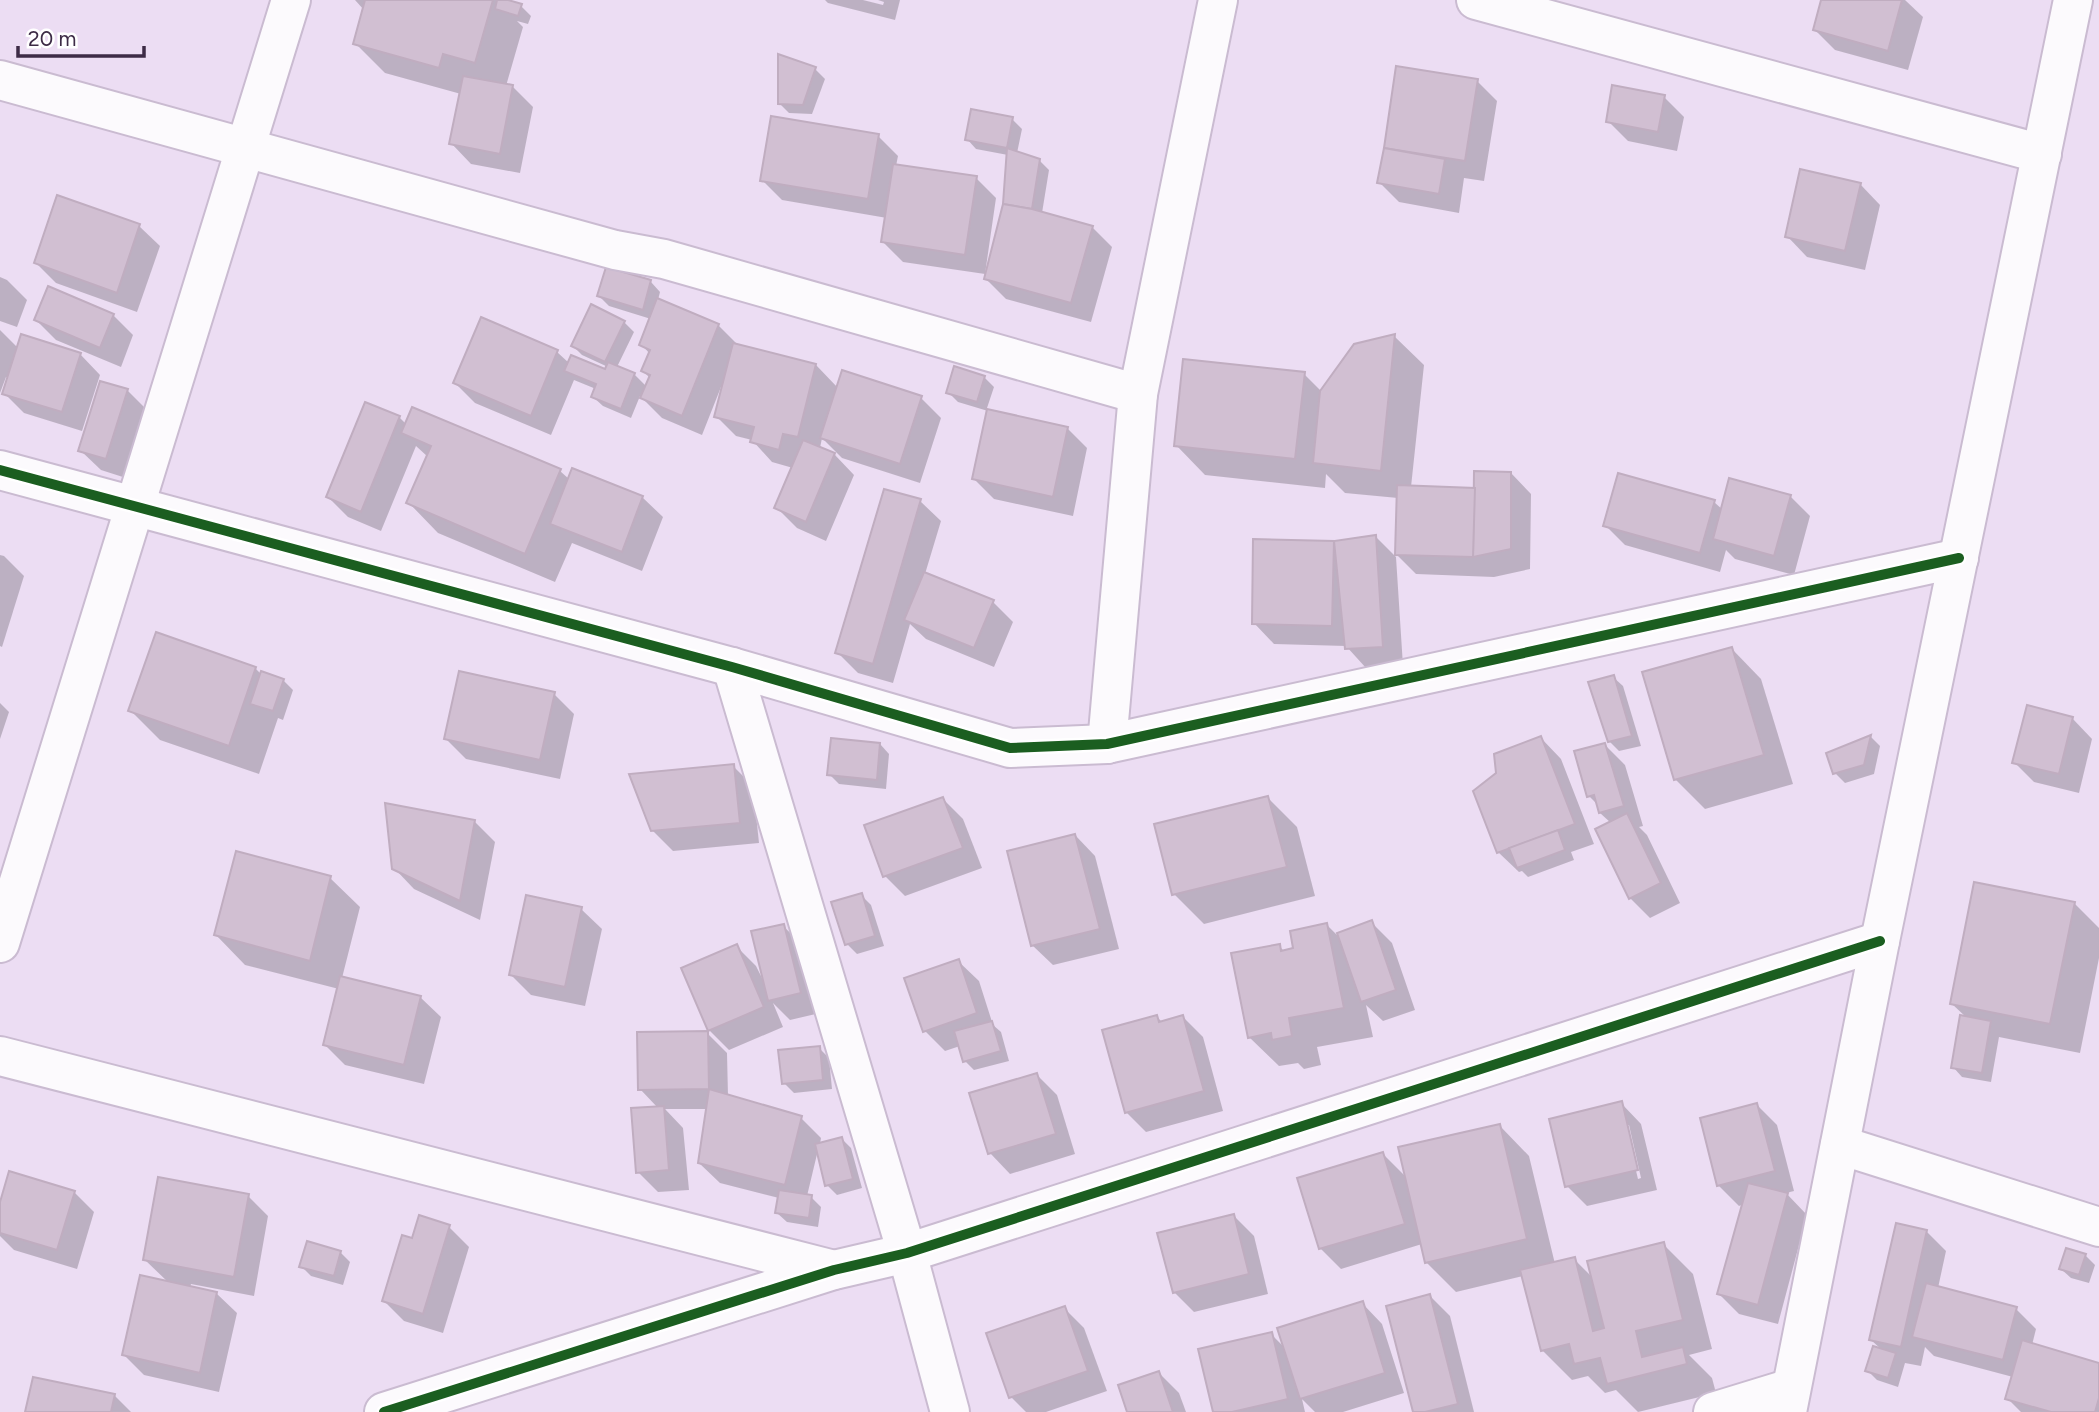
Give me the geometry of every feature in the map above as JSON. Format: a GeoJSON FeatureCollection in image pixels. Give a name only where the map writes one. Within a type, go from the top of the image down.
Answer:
{"type":"FeatureCollection","features":[{"type":"Feature","properties":{"kind":"street"},"geometry":{"type":"LineString","coordinates":[[0,943],[291,0]]}},
{"type":"Feature","properties":{"kind":"street"},"geometry":{"type":"LineString","coordinates":[[1107,744],[1138,394],[1218,0]]}},
{"type":"Feature","properties":{"kind":"street"},"geometry":{"type":"LineString","coordinates":[[1476,0],[2042,154]]}},
{"type":"Feature","properties":{"kind":"street"},"geometry":{"type":"LineString","coordinates":[[1713,1412],[1789,1400],[1880,941],[2074,0]]}},
{"type":"Feature","properties":{"kind":"street"},"geometry":{"type":"LineString","coordinates":[[0,80],[615,250],[664,259],[1138,394]]}},
{"type":"Feature","properties":{"kind":"street"},"geometry":{"type":"LineString","coordinates":[[0,470],[732,667],[1010,748],[1107,744],[1959,558]]}},
{"type":"Feature","properties":{"kind":"street"},"geometry":{"type":"LineString","coordinates":[[732,667],[906,1253],[950,1412]]}},
{"type":"Feature","properties":{"kind":"street"},"geometry":{"type":"LineString","coordinates":[[384,1412],[834,1270],[906,1253],[1880,941]]}},
{"type":"Feature","properties":{"kind":"street"},"geometry":{"type":"LineString","coordinates":[[0,1056],[834,1270]]}},
{"type":"Feature","properties":{"kind":"street"},"geometry":{"type":"LineString","coordinates":[[1840,1145],[2099,1227]]}},
{"type":"Feature","properties":{"kind":"building"},"geometry":{"type":"Polygon","coordinates":[[[365,0],[493,0],[475,63],[443,54],[439,68],[353,44],[365,0]]]}},
{"type":"Feature","properties":{"kind":"building"},"geometry":{"type":"Polygon","coordinates":[[[497,0],[522,4],[518,16],[495,9],[497,0]]]}},
{"type":"Feature","properties":{"kind":"building"},"geometry":{"type":"Polygon","coordinates":[[[1821,0],[1902,0],[1888,51],[1813,30],[1821,0]]]}},
{"type":"Feature","properties":{"kind":"building"},"geometry":{"type":"Polygon","coordinates":[[[778,54],[816,67],[803,105],[778,104],[778,54]]]}},
{"type":"Feature","properties":{"kind":"building"},"geometry":{"type":"Polygon","coordinates":[[[1396,66],[1478,79],[1465,161],[1384,148],[1396,66]]]}},
{"type":"Feature","properties":{"kind":"building"},"geometry":{"type":"Polygon","coordinates":[[[463,76],[513,85],[500,154],[449,144],[463,76]]]}},
{"type":"Feature","properties":{"kind":"building"},"geometry":{"type":"Polygon","coordinates":[[[1612,85],[1665,95],[1658,132],[1606,122],[1612,85]]]}},
{"type":"Feature","properties":{"kind":"building"},"geometry":{"type":"Polygon","coordinates":[[[971,109],[1013,117],[1007,148],[965,140],[971,109]]]}},
{"type":"Feature","properties":{"kind":"building"},"geometry":{"type":"Polygon","coordinates":[[[771,116],[879,134],[868,199],[760,181],[771,116]]]}},
{"type":"Feature","properties":{"kind":"building"},"geometry":{"type":"Polygon","coordinates":[[[1007,148],[1040,159],[1032,209],[1003,204],[1007,148]]]}},
{"type":"Feature","properties":{"kind":"building"},"geometry":{"type":"Polygon","coordinates":[[[1384,148],[1445,159],[1439,194],[1377,183],[1384,148]]]}},
{"type":"Feature","properties":{"kind":"building"},"geometry":{"type":"Polygon","coordinates":[[[893,164],[977,176],[965,255],[881,242],[893,164]]]}},
{"type":"Feature","properties":{"kind":"building"},"geometry":{"type":"Polygon","coordinates":[[[1800,169],[1861,183],[1845,251],[1785,237],[1800,169]]]}},
{"type":"Feature","properties":{"kind":"building"},"geometry":{"type":"Polygon","coordinates":[[[57,195],[140,224],[117,293],[34,263],[57,195]]]}},
{"type":"Feature","properties":{"kind":"building"},"geometry":{"type":"Polygon","coordinates":[[[1003,204],[1093,226],[1071,303],[984,279],[1003,204]]]}},
{"type":"Feature","properties":{"kind":"building"},"geometry":{"type":"Polygon","coordinates":[[[606,267],[651,280],[643,310],[597,296],[606,267]]]}},
{"type":"Feature","properties":{"kind":"building"},"geometry":{"type":"Polygon","coordinates":[[[48,286],[114,314],[100,348],[34,320],[48,286]]]}},
{"type":"Feature","properties":{"kind":"building"},"geometry":{"type":"Polygon","coordinates":[[[657,298],[719,324],[682,416],[640,398],[650,375],[641,371],[650,350],[639,345],[657,298]]]}},
{"type":"Feature","properties":{"kind":"building"},"geometry":{"type":"Polygon","coordinates":[[[591,304],[625,321],[605,362],[571,346],[591,304]]]}},
{"type":"Feature","properties":{"kind":"building"},"geometry":{"type":"Polygon","coordinates":[[[481,317],[558,350],[531,416],[453,383],[481,317]]]}},
{"type":"Feature","properties":{"kind":"building"},"geometry":{"type":"Polygon","coordinates":[[[21,334],[81,353],[62,412],[2,394],[21,334]]]}},
{"type":"Feature","properties":{"kind":"building"},"geometry":{"type":"Polygon","coordinates":[[[1395,334],[1381,471],[1313,463],[1320,391],[1354,344],[1395,334]]]}},
{"type":"Feature","properties":{"kind":"building"},"geometry":{"type":"Polygon","coordinates":[[[733,343],[816,364],[798,437],[783,434],[779,450],[750,442],[754,427],[714,417],[733,343]]]}},
{"type":"Feature","properties":{"kind":"building"},"geometry":{"type":"Polygon","coordinates":[[[571,355],[605,369],[608,362],[635,373],[621,409],[591,397],[596,384],[564,371],[571,355]]]}},
{"type":"Feature","properties":{"kind":"building"},"geometry":{"type":"Polygon","coordinates":[[[1183,359],[1305,372],[1295,459],[1174,446],[1183,359]]]}},
{"type":"Feature","properties":{"kind":"building"},"geometry":{"type":"Polygon","coordinates":[[[954,366],[985,376],[977,402],[946,393],[954,366]]]}},
{"type":"Feature","properties":{"kind":"building"},"geometry":{"type":"Polygon","coordinates":[[[842,370],[922,396],[900,464],[820,438],[842,370]]]}},
{"type":"Feature","properties":{"kind":"building"},"geometry":{"type":"Polygon","coordinates":[[[100,381],[128,389],[106,459],[78,451],[100,381]]]}},
{"type":"Feature","properties":{"kind":"building"},"geometry":{"type":"Polygon","coordinates":[[[365,402],[400,416],[361,512],[326,497],[365,402]]]}},
{"type":"Feature","properties":{"kind":"building"},"geometry":{"type":"Polygon","coordinates":[[[412,407],[561,469],[525,554],[406,503],[431,446],[401,433],[412,407]]]}},
{"type":"Feature","properties":{"kind":"building"},"geometry":{"type":"Polygon","coordinates":[[[987,409],[1068,427],[1053,497],[972,479],[987,409]]]}},
{"type":"Feature","properties":{"kind":"building"},"geometry":{"type":"Polygon","coordinates":[[[803,440],[835,453],[806,522],[774,508],[803,440]]]}},
{"type":"Feature","properties":{"kind":"building"},"geometry":{"type":"Polygon","coordinates":[[[572,468],[643,496],[622,552],[550,524],[572,468]]]}},
{"type":"Feature","properties":{"kind":"building"},"geometry":{"type":"Polygon","coordinates":[[[1474,471],[1511,472],[1511,549],[1473,557],[1474,471]]]}},
{"type":"Feature","properties":{"kind":"building"},"geometry":{"type":"Polygon","coordinates":[[[1618,473],[1715,500],[1700,553],[1603,526],[1618,473]]]}},
{"type":"Feature","properties":{"kind":"building"},"geometry":{"type":"Polygon","coordinates":[[[1729,478],[1791,495],[1774,556],[1713,539],[1729,478]]]}},
{"type":"Feature","properties":{"kind":"building"},"geometry":{"type":"Polygon","coordinates":[[[1397,485],[1475,488],[1473,557],[1395,555],[1397,485]]]}},
{"type":"Feature","properties":{"kind":"building"},"geometry":{"type":"Polygon","coordinates":[[[884,489],[921,499],[873,664],[835,653],[884,489]]]}},
{"type":"Feature","properties":{"kind":"building"},"geometry":{"type":"Polygon","coordinates":[[[1376,535],[1383,647],[1345,649],[1334,541],[1376,535]]]}},
{"type":"Feature","properties":{"kind":"building"},"geometry":{"type":"Polygon","coordinates":[[[1253,539],[1334,541],[1332,626],[1252,624],[1253,539]]]}},
{"type":"Feature","properties":{"kind":"building"},"geometry":{"type":"Polygon","coordinates":[[[924,572],[994,600],[974,648],[904,620],[924,572]]]}},
{"type":"Feature","properties":{"kind":"building"},"geometry":{"type":"Polygon","coordinates":[[[156,632],[256,667],[229,746],[128,711],[156,632]]]}},
{"type":"Feature","properties":{"kind":"building"},"geometry":{"type":"Polygon","coordinates":[[[1732,647],[1764,755],[1674,780],[1642,672],[1732,647]]]}},
{"type":"Feature","properties":{"kind":"building"},"geometry":{"type":"Polygon","coordinates":[[[261,671],[284,679],[273,711],[250,704],[261,671]]]}},
{"type":"Feature","properties":{"kind":"building"},"geometry":{"type":"Polygon","coordinates":[[[459,671],[555,692],[540,760],[444,739],[459,671]]]}},
{"type":"Feature","properties":{"kind":"building"},"geometry":{"type":"Polygon","coordinates":[[[1614,675],[1632,736],[1608,742],[1588,682],[1614,675]]]}},
{"type":"Feature","properties":{"kind":"building"},"geometry":{"type":"Polygon","coordinates":[[[2027,705],[2073,717],[2059,774],[2012,763],[2027,705]]]}},
{"type":"Feature","properties":{"kind":"building"},"geometry":{"type":"Polygon","coordinates":[[[1871,735],[1864,765],[1833,774],[1826,753],[1871,735]]]}},
{"type":"Feature","properties":{"kind":"building"},"geometry":{"type":"Polygon","coordinates":[[[1541,736],[1575,824],[1497,853],[1473,791],[1496,773],[1494,754],[1541,736]]]}},
{"type":"Feature","properties":{"kind":"building"},"geometry":{"type":"Polygon","coordinates":[[[831,738],[880,743],[877,780],[827,775],[831,738]]]}},
{"type":"Feature","properties":{"kind":"building"},"geometry":{"type":"Polygon","coordinates":[[[1605,743],[1624,806],[1599,813],[1594,795],[1587,797],[1574,751],[1605,743]]]}},
{"type":"Feature","properties":{"kind":"building"},"geometry":{"type":"Polygon","coordinates":[[[734,764],[740,823],[651,831],[629,774],[734,764]]]}},
{"type":"Feature","properties":{"kind":"building"},"geometry":{"type":"Polygon","coordinates":[[[1268,796],[1287,867],[1172,895],[1154,824],[1268,796]]]}},
{"type":"Feature","properties":{"kind":"building"},"geometry":{"type":"Polygon","coordinates":[[[943,797],[963,848],[883,877],[864,825],[943,797]]]}},
{"type":"Feature","properties":{"kind":"building"},"geometry":{"type":"Polygon","coordinates":[[[385,803],[475,820],[460,901],[392,869],[385,803]]]}},
{"type":"Feature","properties":{"kind":"building"},"geometry":{"type":"Polygon","coordinates":[[[1627,813],[1661,883],[1629,899],[1595,829],[1627,813]]]}},
{"type":"Feature","properties":{"kind":"building"},"geometry":{"type":"Polygon","coordinates":[[[1558,830],[1565,850],[1517,868],[1509,848],[1558,830]]]}},
{"type":"Feature","properties":{"kind":"building"},"geometry":{"type":"Polygon","coordinates":[[[1075,834],[1100,929],[1031,946],[1007,851],[1075,834]]]}},
{"type":"Feature","properties":{"kind":"building"},"geometry":{"type":"Polygon","coordinates":[[[236,851],[331,876],[310,961],[214,935],[236,851]]]}},
{"type":"Feature","properties":{"kind":"building"},"geometry":{"type":"Polygon","coordinates":[[[1974,882],[2075,902],[2050,1024],[1950,1004],[1974,882]]]}},
{"type":"Feature","properties":{"kind":"building"},"geometry":{"type":"Polygon","coordinates":[[[862,893],[875,936],[845,945],[831,902],[862,893]]]}},
{"type":"Feature","properties":{"kind":"building"},"geometry":{"type":"Polygon","coordinates":[[[526,895],[582,907],[565,987],[509,975],[526,895]]]}},
{"type":"Feature","properties":{"kind":"building"},"geometry":{"type":"Polygon","coordinates":[[[1372,920],[1396,990],[1361,1002],[1337,933],[1372,920]]]}},
{"type":"Feature","properties":{"kind":"building"},"geometry":{"type":"Polygon","coordinates":[[[1327,923],[1344,1008],[1289,1018],[1292,1036],[1272,1040],[1271,1033],[1248,1038],[1231,953],[1280,944],[1281,951],[1293,948],[1290,931],[1327,923]]]}},
{"type":"Feature","properties":{"kind":"building"},"geometry":{"type":"Polygon","coordinates":[[[784,924],[801,993],[768,1001],[751,931],[784,924]]]}},
{"type":"Feature","properties":{"kind":"building"},"geometry":{"type":"Polygon","coordinates":[[[737,944],[764,1007],[708,1031],[681,968],[737,944]]]}},
{"type":"Feature","properties":{"kind":"building"},"geometry":{"type":"Polygon","coordinates":[[[959,959],[977,1013],[923,1032],[904,978],[959,959]]]}},
{"type":"Feature","properties":{"kind":"building"},"geometry":{"type":"Polygon","coordinates":[[[340,976],[421,996],[404,1065],[323,1045],[340,976]]]}},
{"type":"Feature","properties":{"kind":"building"},"geometry":{"type":"Polygon","coordinates":[[[1157,1015],[1159,1022],[1183,1015],[1204,1091],[1125,1113],[1102,1030],[1157,1015]]]}},
{"type":"Feature","properties":{"kind":"building"},"geometry":{"type":"Polygon","coordinates":[[[1960,1015],[1991,1021],[1982,1073],[1951,1068],[1960,1015]]]}},
{"type":"Feature","properties":{"kind":"building"},"geometry":{"type":"Polygon","coordinates":[[[992,1021],[1001,1051],[963,1062],[954,1031],[992,1021]]]}},
{"type":"Feature","properties":{"kind":"building"},"geometry":{"type":"Polygon","coordinates":[[[708,1031],[709,1089],[638,1090],[637,1032],[708,1031]]]}},
{"type":"Feature","properties":{"kind":"building"},"geometry":{"type":"Polygon","coordinates":[[[820,1046],[823,1080],[782,1084],[778,1050],[820,1046]]]}},
{"type":"Feature","properties":{"kind":"building"},"geometry":{"type":"Polygon","coordinates":[[[1037,1073],[1056,1134],[988,1154],[969,1093],[1037,1073]]]}},
{"type":"Feature","properties":{"kind":"building"},"geometry":{"type":"Polygon","coordinates":[[[709,1089],[802,1116],[785,1185],[698,1163],[709,1089]]]}},
{"type":"Feature","properties":{"kind":"building"},"geometry":{"type":"Polygon","coordinates":[[[1622,1101],[1638,1170],[1565,1187],[1549,1119],[1622,1101]]]}},
{"type":"Feature","properties":{"kind":"building"},"geometry":{"type":"Polygon","coordinates":[[[1757,1103],[1775,1171],[1717,1186],[1700,1118],[1757,1103]]]}},
{"type":"Feature","properties":{"kind":"building"},"geometry":{"type":"Polygon","coordinates":[[[664,1106],[669,1170],[636,1173],[631,1108],[664,1106]]]}},
{"type":"Feature","properties":{"kind":"building"},"geometry":{"type":"Polygon","coordinates":[[[1500,1124],[1527,1239],[1425,1263],[1398,1147],[1500,1124]]]}},
{"type":"Feature","properties":{"kind":"building"},"geometry":{"type":"Polygon","coordinates":[[[842,1137],[853,1179],[825,1186],[815,1144],[842,1137]]]}},
{"type":"Feature","properties":{"kind":"building"},"geometry":{"type":"Polygon","coordinates":[[[1383,1152],[1405,1224],[1319,1249],[1297,1178],[1383,1152]]]}},
{"type":"Feature","properties":{"kind":"building"},"geometry":{"type":"Polygon","coordinates":[[[9,1171],[75,1191],[57,1250],[0,1233],[0,1202],[9,1171]]]}},
{"type":"Feature","properties":{"kind":"building"},"geometry":{"type":"Polygon","coordinates":[[[158,1177],[249,1194],[234,1277],[143,1260],[158,1177]]]}},
{"type":"Feature","properties":{"kind":"building"},"geometry":{"type":"Polygon","coordinates":[[[1748,1183],[1788,1193],[1758,1305],[1717,1294],[1748,1183]]]}},
{"type":"Feature","properties":{"kind":"building"},"geometry":{"type":"Polygon","coordinates":[[[779,1190],[812,1195],[809,1218],[775,1213],[779,1190]]]}},
{"type":"Feature","properties":{"kind":"building"},"geometry":{"type":"Polygon","coordinates":[[[1234,1214],[1249,1274],[1173,1293],[1157,1233],[1234,1214]]]}},
{"type":"Feature","properties":{"kind":"building"},"geometry":{"type":"Polygon","coordinates":[[[419,1215],[450,1225],[423,1314],[382,1301],[402,1235],[412,1238],[419,1215]]]}},
{"type":"Feature","properties":{"kind":"building"},"geometry":{"type":"Polygon","coordinates":[[[1896,1223],[1927,1230],[1901,1347],[1869,1340],[1896,1223]]]}},
{"type":"Feature","properties":{"kind":"building"},"geometry":{"type":"Polygon","coordinates":[[[307,1241],[341,1251],[334,1276],[299,1267],[307,1241]]]}},
{"type":"Feature","properties":{"kind":"building"},"geometry":{"type":"Polygon","coordinates":[[[1664,1242],[1683,1320],[1636,1331],[1642,1357],[1683,1347],[1687,1364],[1607,1384],[1600,1358],[1574,1364],[1569,1344],[1541,1351],[1520,1270],[1575,1257],[1593,1331],[1604,1328],[1587,1261],[1664,1242]]]}},
{"type":"Feature","properties":{"kind":"building"},"geometry":{"type":"Polygon","coordinates":[[[2066,1248],[2086,1254],[2079,1275],[2059,1269],[2066,1248]]]}},
{"type":"Feature","properties":{"kind":"building"},"geometry":{"type":"Polygon","coordinates":[[[140,1275],[217,1292],[200,1373],[122,1355],[140,1275]]]}},
{"type":"Feature","properties":{"kind":"building"},"geometry":{"type":"Polygon","coordinates":[[[1926,1283],[2017,1307],[2003,1360],[1912,1337],[1926,1283]]]}},
{"type":"Feature","properties":{"kind":"building"},"geometry":{"type":"Polygon","coordinates":[[[1430,1294],[1458,1404],[1425,1412],[1413,1412],[1386,1306],[1430,1294]]]}},
{"type":"Feature","properties":{"kind":"building"},"geometry":{"type":"Polygon","coordinates":[[[1363,1301],[1385,1373],[1300,1399],[1277,1328],[1363,1301]]]}},
{"type":"Feature","properties":{"kind":"building"},"geometry":{"type":"Polygon","coordinates":[[[1065,1306],[1088,1371],[1009,1398],[986,1333],[1065,1306]]]}},
{"type":"Feature","properties":{"kind":"building"},"geometry":{"type":"Polygon","coordinates":[[[1272,1332],[1288,1399],[1232,1412],[1213,1412],[1198,1349],[1272,1332]]]}},
{"type":"Feature","properties":{"kind":"building"},"geometry":{"type":"Polygon","coordinates":[[[2022,1340],[2099,1363],[2099,1398],[2095,1412],[2051,1412],[2005,1399],[2022,1340]]]}},
{"type":"Feature","properties":{"kind":"building"},"geometry":{"type":"Polygon","coordinates":[[[1873,1346],[1896,1353],[1888,1378],[1865,1371],[1873,1346]]]}},
{"type":"Feature","properties":{"kind":"building"},"geometry":{"type":"Polygon","coordinates":[[[1159,1371],[1173,1412],[1127,1412],[1118,1385],[1159,1371]]]}},
{"type":"Feature","properties":{"kind":"building"},"geometry":{"type":"Polygon","coordinates":[[[33,1377],[115,1394],[111,1412],[25,1412],[33,1377]]]}},
{"type":"Feature","properties":{"kind":"cycle path"},"geometry":{"type":"LineString","coordinates":[[0,470],[732,667],[1010,748],[1107,744],[1959,558]]}},
{"type":"Feature","properties":{"kind":"cycle path"},"geometry":{"type":"LineString","coordinates":[[384,1412],[834,1270],[907,1253],[1880,941]]}}]}
